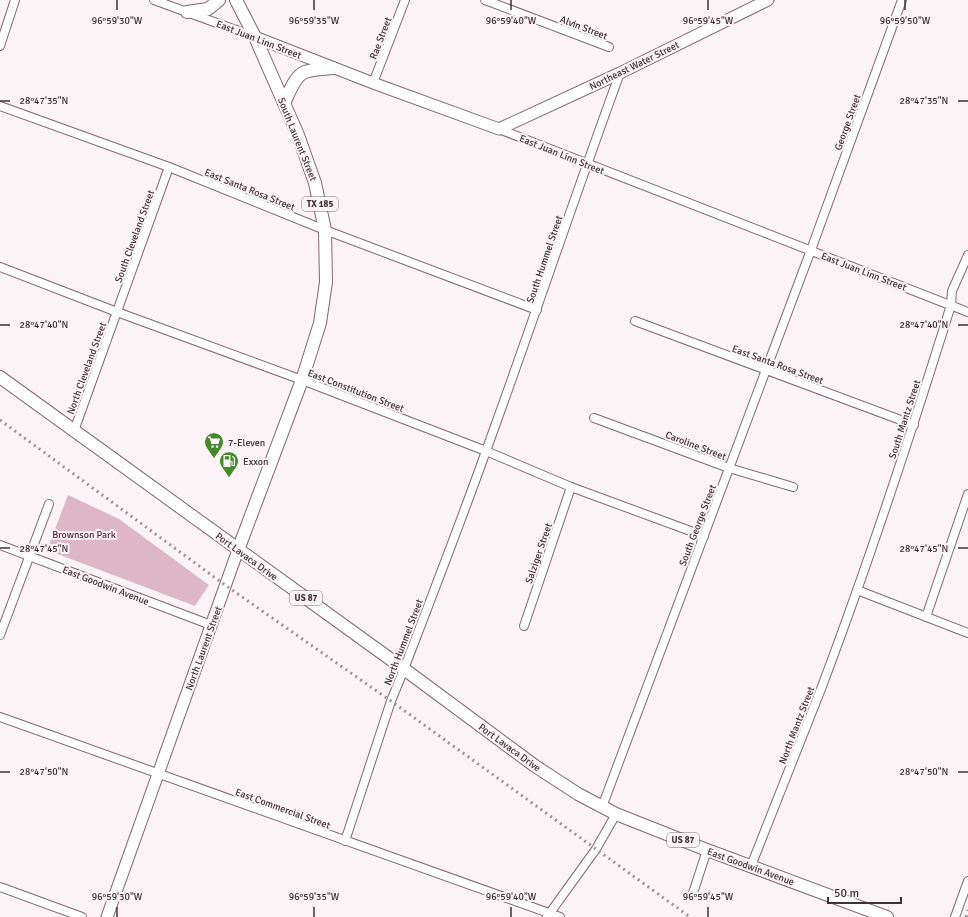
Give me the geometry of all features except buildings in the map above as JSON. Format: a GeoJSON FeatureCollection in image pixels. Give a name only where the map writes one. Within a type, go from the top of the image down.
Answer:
{"type":"FeatureCollection","features":[{"type":"Feature","properties":{"kind":"main road"},"geometry":{"type":"LineString","coordinates":[[187,12],[208,9],[219,0]]}},
{"type":"Feature","properties":{"kind":"main road","name":"South Laurent Street"},"geometry":{"type":"LineString","coordinates":[[236,0],[298,134],[316,183],[325,230],[326,282],[320,323],[302,380]]}},
{"type":"Feature","properties":{"kind":"main road"},"geometry":{"type":"LineString","coordinates":[[284,103],[298,77],[305,72],[333,68]]}},
{"type":"Feature","properties":{"kind":"main road","name":"Port Lavaca Drive"},"geometry":{"type":"LineString","coordinates":[[0,377],[536,766],[578,794],[616,814]]}},
{"type":"Feature","properties":{"kind":"main road","name":"North Laurent Street"},"geometry":{"type":"LineString","coordinates":[[238,550],[302,380]]}},
{"type":"Feature","properties":{"kind":"main road","name":"East Goodwin Avenue"},"geometry":{"type":"LineString","coordinates":[[616,814],[707,850],[888,917]]}},
{"type":"Feature","properties":{"kind":"street"},"geometry":{"type":"LineString","coordinates":[[0,46],[15,0]]}},
{"type":"Feature","properties":{"kind":"street","name":"East Juan Linn Street"},"geometry":{"type":"LineString","coordinates":[[154,0],[499,129],[968,312]]}},
{"type":"Feature","properties":{"kind":"street","name":"Rae Street"},"geometry":{"type":"LineString","coordinates":[[373,83],[405,0]]}},
{"type":"Feature","properties":{"kind":"street","name":"Alvin Street"},"geometry":{"type":"LineString","coordinates":[[485,0],[609,47]]}},
{"type":"Feature","properties":{"kind":"street","name":"Northeast Water Street"},"geometry":{"type":"LineString","coordinates":[[499,129],[620,73],[768,0]]}},
{"type":"Feature","properties":{"kind":"street","name":"George Street"},"geometry":{"type":"LineString","coordinates":[[811,250],[902,0]]}},
{"type":"Feature","properties":{"kind":"street","name":"South Hummel Street"},"geometry":{"type":"LineString","coordinates":[[486,451],[537,310],[586,164],[620,73]]}},
{"type":"Feature","properties":{"kind":"street","name":"East Santa Rosa Street"},"geometry":{"type":"LineString","coordinates":[[0,106],[169,167],[325,230],[537,310]]}},
{"type":"Feature","properties":{"kind":"street","name":"South Cleveland Street"},"geometry":{"type":"LineString","coordinates":[[117,312],[169,167]]}},
{"type":"Feature","properties":{"kind":"street","name":"South George Street"},"geometry":{"type":"LineString","coordinates":[[602,807],[811,250]]}},
{"type":"Feature","properties":{"kind":"street","name":"South Mantz Street"},"geometry":{"type":"LineString","coordinates":[[857,590],[914,425],[951,305],[952,291],[968,255]]}},
{"type":"Feature","properties":{"kind":"street","name":"East Constitution Street"},"geometry":{"type":"LineString","coordinates":[[0,267],[302,380],[486,451],[571,487],[704,536]]}},
{"type":"Feature","properties":{"kind":"street","name":"North Cleveland Street"},"geometry":{"type":"LineString","coordinates":[[74,431],[117,312]]}},
{"type":"Feature","properties":{"kind":"street","name":"East Santa Rosa Street"},"geometry":{"type":"LineString","coordinates":[[635,321],[914,425]]}},
{"type":"Feature","properties":{"kind":"street","name":"Caroline Street"},"geometry":{"type":"LineString","coordinates":[[594,418],[729,468],[793,487]]}},
{"type":"Feature","properties":{"kind":"street","name":"North Hummel Street"},"geometry":{"type":"LineString","coordinates":[[345,841],[391,701],[486,451]]}},
{"type":"Feature","properties":{"kind":"street","name":"Salziger Street"},"geometry":{"type":"LineString","coordinates":[[524,626],[571,487]]}},
{"type":"Feature","properties":{"kind":"street"},"geometry":{"type":"LineString","coordinates":[[926,617],[968,494]]}},
{"type":"Feature","properties":{"kind":"street"},"geometry":{"type":"LineString","coordinates":[[0,635],[49,504]]}},
{"type":"Feature","properties":{"kind":"street","name":"East Goodwin Avenue"},"geometry":{"type":"LineString","coordinates":[[0,546],[211,625]]}},
{"type":"Feature","properties":{"kind":"street","name":"North Laurent Street"},"geometry":{"type":"LineString","coordinates":[[107,917],[238,550]]}},
{"type":"Feature","properties":{"kind":"street"},"geometry":{"type":"LineString","coordinates":[[857,590],[968,633]]}},
{"type":"Feature","properties":{"kind":"street","name":"North Mantz Street"},"geometry":{"type":"LineString","coordinates":[[751,866],[821,688],[857,590]]}},
{"type":"Feature","properties":{"kind":"street","name":"East Commercial Street"},"geometry":{"type":"LineString","coordinates":[[0,717],[158,772],[548,915],[560,917]]}},
{"type":"Feature","properties":{"kind":"street"},"geometry":{"type":"LineString","coordinates":[[548,915],[596,850],[616,814]]}},
{"type":"Feature","properties":{"kind":"street"},"geometry":{"type":"LineString","coordinates":[[693,893],[707,850]]}},
{"type":"Feature","properties":{"kind":"street"},"geometry":{"type":"LineString","coordinates":[[955,917],[968,881]]}},
{"type":"Feature","properties":{"kind":"street"},"geometry":{"type":"LineString","coordinates":[[0,887],[82,917]]}},
{"type":"Feature","properties":{"kind":"green space","name":"Brownson Park"},"geometry":{"type":"Polygon","coordinates":[[[68,495],[119,519],[209,585],[195,606],[47,550],[68,495]]]}},
{"type":"Feature","properties":{"kind":"railway"},"geometry":{"type":"LineString","coordinates":[[0,420],[225,585],[391,701],[690,917]]}},
{"type":"Feature","properties":{"kind":"railway"},"geometry":{"type":"LineString","coordinates":[[966,917],[968,910]]}},
{"type":"Feature","properties":{"kind":"place","name":"7-Eleven"},"geometry":{"type":"Point","coordinates":[214,459]}},
{"type":"Feature","properties":{"kind":"place","name":"Exxon"},"geometry":{"type":"Point","coordinates":[229,478]}}]}
